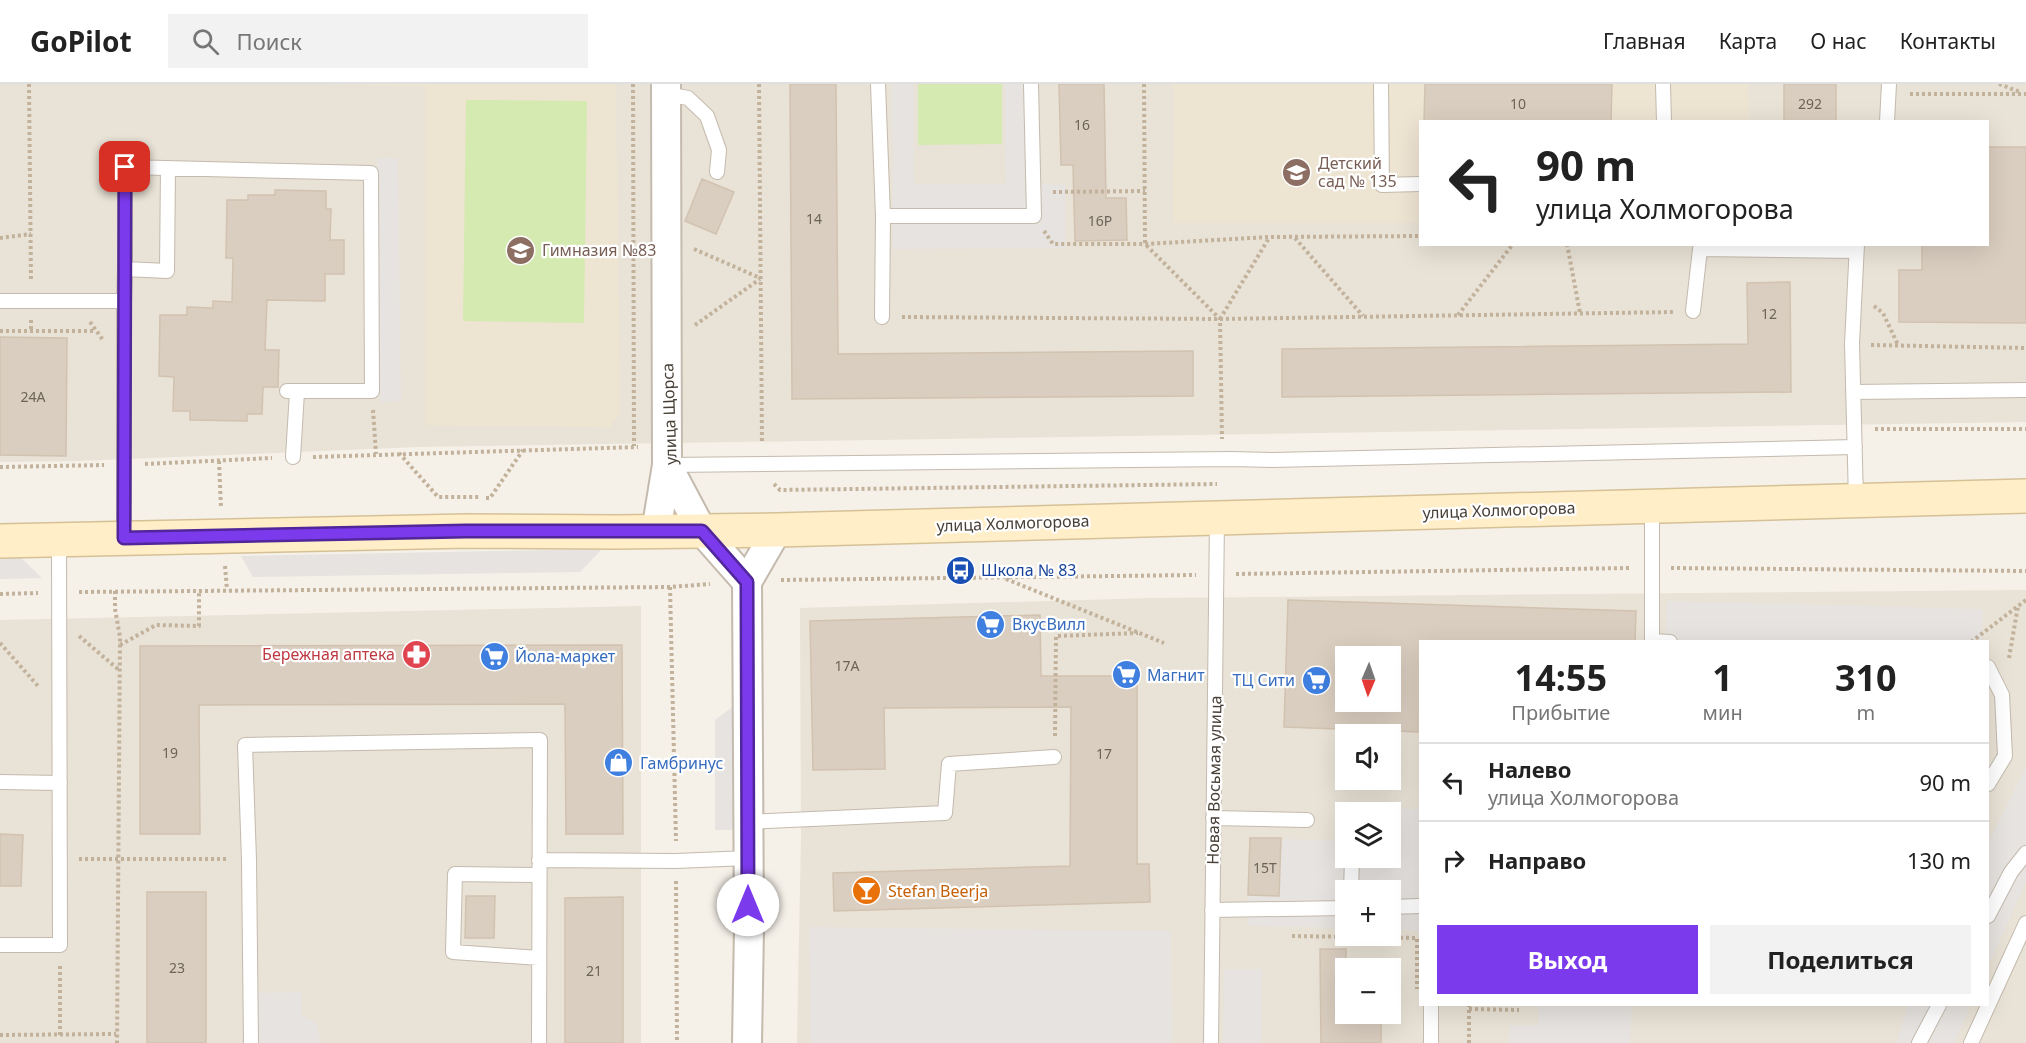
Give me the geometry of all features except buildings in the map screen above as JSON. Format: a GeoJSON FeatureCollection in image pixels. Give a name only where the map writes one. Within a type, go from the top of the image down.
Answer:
{"type":"FeatureCollection","features":[{"type":"Feature","properties":{"kind":"main road","name":"улица Холмогорова"},"geometry":{"type":"LineString","coordinates":[[0,541],[466,531],[777,530],[2026,496]]}},
{"type":"Feature","properties":{"kind":"street","name":"улица Щорса"},"geometry":{"type":"LineString","coordinates":[[666,89],[667,465],[702,531],[747,582]]}},
{"type":"Feature","properties":{"kind":"street"},"geometry":{"type":"LineString","coordinates":[[656,532],[667,465]]}},
{"type":"Feature","properties":{"kind":"street"},"geometry":{"type":"LineString","coordinates":[[747,1043],[747,582],[777,530]]}},
{"type":"Feature","properties":{"kind":"lane"},"geometry":{"type":"LineString","coordinates":[[878,84],[883,216],[882,317]]}},
{"type":"Feature","properties":{"kind":"lane"},"geometry":{"type":"LineString","coordinates":[[883,216],[1034,216],[1031,84]]}},
{"type":"Feature","properties":{"kind":"lane"},"geometry":{"type":"LineString","coordinates":[[1380,84],[1382,184],[1419,184]]}},
{"type":"Feature","properties":{"kind":"lane"},"geometry":{"type":"LineString","coordinates":[[1663,84],[1664,120]]}},
{"type":"Feature","properties":{"kind":"lane"},"geometry":{"type":"LineString","coordinates":[[666,89],[688,98],[707,116],[719,150],[717,172]]}},
{"type":"Feature","properties":{"kind":"lane"},"geometry":{"type":"LineString","coordinates":[[1887,120],[1888,89]]}},
{"type":"Feature","properties":{"kind":"lane"},"geometry":{"type":"LineString","coordinates":[[124,538],[125,167],[371,173],[372,391],[292,392],[293,457]]}},
{"type":"Feature","properties":{"kind":"lane"},"geometry":{"type":"LineString","coordinates":[[125,269],[167,271],[168,168]]}},
{"type":"Feature","properties":{"kind":"lane"},"geometry":{"type":"LineString","coordinates":[[1693,311],[1701,249],[1856,248],[1852,344],[1856,501]]}},
{"type":"Feature","properties":{"kind":"lane"},"geometry":{"type":"LineString","coordinates":[[0,301],[124,301]]}},
{"type":"Feature","properties":{"kind":"lane"},"geometry":{"type":"LineString","coordinates":[[1853,392],[2026,390]]}},
{"type":"Feature","properties":{"kind":"lane"},"geometry":{"type":"LineString","coordinates":[[667,465],[1273,460],[1855,447]]}},
{"type":"Feature","properties":{"kind":"lane"},"geometry":{"type":"LineString","coordinates":[[1652,506],[1652,640]]}},
{"type":"Feature","properties":{"kind":"lane","name":"Новая Восьмая улица"},"geometry":{"type":"LineString","coordinates":[[1210,1043],[1217,517]]}},
{"type":"Feature","properties":{"kind":"lane"},"geometry":{"type":"LineString","coordinates":[[0,945],[60,945],[59,540]]}},
{"type":"Feature","properties":{"kind":"lane"},"geometry":{"type":"LineString","coordinates":[[1989,669],[2002,695],[2005,756],[1989,782]]}},
{"type":"Feature","properties":{"kind":"lane"},"geometry":{"type":"LineString","coordinates":[[251,1043],[245,745],[540,740],[539,1043]]}},
{"type":"Feature","properties":{"kind":"lane"},"geometry":{"type":"LineString","coordinates":[[748,822],[945,813],[949,764],[1054,757]]}},
{"type":"Feature","properties":{"kind":"lane"},"geometry":{"type":"LineString","coordinates":[[0,782],[60,783]]}},
{"type":"Feature","properties":{"kind":"lane"},"geometry":{"type":"LineString","coordinates":[[1213,818],[1307,820]]}},
{"type":"Feature","properties":{"kind":"lane"},"geometry":{"type":"LineString","coordinates":[[1989,914],[2011,872],[2026,853]]}},
{"type":"Feature","properties":{"kind":"lane"},"geometry":{"type":"LineString","coordinates":[[539,958],[453,952],[455,874],[748,858]]}},
{"type":"Feature","properties":{"kind":"lane"},"geometry":{"type":"LineString","coordinates":[[1401,907],[1419,906]]}},
{"type":"Feature","properties":{"kind":"lane"},"geometry":{"type":"LineString","coordinates":[[1212,910],[1335,908]]}},
{"type":"Feature","properties":{"kind":"lane"},"geometry":{"type":"LineString","coordinates":[[1989,1004],[2026,923]]}},
{"type":"Feature","properties":{"kind":"lane"},"geometry":{"type":"LineString","coordinates":[[1431,1006],[1431,1043]]}},
{"type":"Feature","properties":{"kind":"lane"},"geometry":{"type":"LineString","coordinates":[[1919,1043],[1939,1006]]}},
{"type":"Feature","properties":{"kind":"lane"},"geometry":{"type":"LineString","coordinates":[[1971,1043],[1988,1006]]}},
{"type":"Feature","properties":{"kind":"path"},"geometry":{"type":"LineString","coordinates":[[29,84],[31,331]]}},
{"type":"Feature","properties":{"kind":"path"},"geometry":{"type":"LineString","coordinates":[[0,466],[124,464],[634,446],[633,84]]}},
{"type":"Feature","properties":{"kind":"path"},"geometry":{"type":"LineString","coordinates":[[753,464],[762,445],[759,84]]}},
{"type":"Feature","properties":{"kind":"path"},"geometry":{"type":"LineString","coordinates":[[1144,84],[1145,244],[1220,319]]}},
{"type":"Feature","properties":{"kind":"path"},"geometry":{"type":"LineString","coordinates":[[1999,84],[2025,94]]}},
{"type":"Feature","properties":{"kind":"path"},"geometry":{"type":"LineString","coordinates":[[1888,89],[2025,94]]}},
{"type":"Feature","properties":{"kind":"path"},"geometry":{"type":"LineString","coordinates":[[1034,192],[1145,191]]}},
{"type":"Feature","properties":{"kind":"path"},"geometry":{"type":"LineString","coordinates":[[1034,216],[1053,244],[1145,244],[1269,237],[1419,236]]}},
{"type":"Feature","properties":{"kind":"path"},"geometry":{"type":"LineString","coordinates":[[0,238],[31,234]]}},
{"type":"Feature","properties":{"kind":"path"},"geometry":{"type":"LineString","coordinates":[[1230,459],[1222,442],[1220,319],[1269,237]]}},
{"type":"Feature","properties":{"kind":"path"},"geometry":{"type":"LineString","coordinates":[[1294,237],[1364,317]]}},
{"type":"Feature","properties":{"kind":"path"},"geometry":{"type":"LineString","coordinates":[[1457,315],[1511,246]]}},
{"type":"Feature","properties":{"kind":"path"},"geometry":{"type":"LineString","coordinates":[[1567,246],[1580,313]]}},
{"type":"Feature","properties":{"kind":"path"},"geometry":{"type":"LineString","coordinates":[[1853,288],[1883,313],[1898,345]]}},
{"type":"Feature","properties":{"kind":"path"},"geometry":{"type":"LineString","coordinates":[[75,301],[124,370]]}},
{"type":"Feature","properties":{"kind":"path"},"geometry":{"type":"LineString","coordinates":[[882,317],[1220,319],[1693,311]]}},
{"type":"Feature","properties":{"kind":"path"},"geometry":{"type":"LineString","coordinates":[[0,331],[96,331]]}},
{"type":"Feature","properties":{"kind":"path"},"geometry":{"type":"LineString","coordinates":[[1852,344],[2026,348]]}},
{"type":"Feature","properties":{"kind":"path"},"geometry":{"type":"LineString","coordinates":[[372,391],[376,454]]}},
{"type":"Feature","properties":{"kind":"path"},"geometry":{"type":"LineString","coordinates":[[399,453],[438,497],[490,498],[523,450]]}},
{"type":"Feature","properties":{"kind":"path"},"geometry":{"type":"LineString","coordinates":[[0,594],[200,590],[670,587],[816,579],[1652,568],[2026,571]]}},
{"type":"Feature","properties":{"kind":"path"},"geometry":{"type":"LineString","coordinates":[[1002,578],[1164,644]]}},
{"type":"Feature","properties":{"kind":"path"},"geometry":{"type":"LineString","coordinates":[[670,587],[677,1043]]}},
{"type":"Feature","properties":{"kind":"path"},"geometry":{"type":"LineString","coordinates":[[120,645],[156,625],[199,626],[200,590]]}},
{"type":"Feature","properties":{"kind":"path"},"geometry":{"type":"LineString","coordinates":[[116,591],[115,609],[120,645],[117,1043]]}},
{"type":"Feature","properties":{"kind":"path"},"geometry":{"type":"LineString","coordinates":[[1974,640],[2026,600]]}},
{"type":"Feature","properties":{"kind":"path"},"geometry":{"type":"LineString","coordinates":[[2002,695],[2018,606]]}},
{"type":"Feature","properties":{"kind":"path"},"geometry":{"type":"LineString","coordinates":[[60,619],[120,670]]}},
{"type":"Feature","properties":{"kind":"path"},"geometry":{"type":"LineString","coordinates":[[1054,757],[1056,636],[1138,633]]}},
{"type":"Feature","properties":{"kind":"path"},"geometry":{"type":"LineString","coordinates":[[0,643],[60,712]]}},
{"type":"Feature","properties":{"kind":"path"},"geometry":{"type":"LineString","coordinates":[[60,859],[249,860]]}},
{"type":"Feature","properties":{"kind":"path"},"geometry":{"type":"LineString","coordinates":[[1292,936],[1417,938],[1417,996]]}},
{"type":"Feature","properties":{"kind":"path"},"geometry":{"type":"LineString","coordinates":[[60,945],[60,1035]]}},
{"type":"Feature","properties":{"kind":"path"},"geometry":{"type":"LineString","coordinates":[[1469,1043],[1469,1007],[1519,1010]]}},
{"type":"Feature","properties":{"kind":"path"},"geometry":{"type":"LineString","coordinates":[[0,1035],[116,1034]]}},
{"type":"Feature","properties":{"kind":"shaded area"},"geometry":{"type":"Polygon","coordinates":[[[0,84],[2026,84],[2026,422],[417,447],[0,462],[0,84]]]}},
{"type":"Feature","properties":{"kind":"shaded area","name":"Гимназия №83"},"geometry":{"type":"Polygon","coordinates":[[[312,84],[616,84],[620,414],[610,427],[425,425],[425,86],[312,84]]]}},
{"type":"Feature","properties":{"kind":"shaded area"},"geometry":{"type":"Polygon","coordinates":[[[892,84],[913,84],[914,184],[1006,184],[1005,84],[1026,84],[1027,184],[1065,184],[1065,248],[893,249],[892,84]]]}},
{"type":"Feature","properties":{"kind":"shaded area","name":"Детский сад № 135"},"geometry":{"type":"Polygon","coordinates":[[[1174,84],[1748,84],[1749,120],[1419,120],[1419,223],[1173,223],[1174,84]]]}},
{"type":"Feature","properties":{"kind":"shaded area"},"geometry":{"type":"Polygon","coordinates":[[[377,158],[398,158],[401,401],[380,402],[377,158]]]}},
{"type":"Feature","properties":{"kind":"shaded area"},"geometry":{"type":"Polygon","coordinates":[[[602,549],[580,572],[253,577],[241,556],[602,549]]]}},
{"type":"Feature","properties":{"kind":"shaded area"},"geometry":{"type":"Polygon","coordinates":[[[0,555],[18,555],[42,578],[0,579],[0,555]]]}},
{"type":"Feature","properties":{"kind":"shaded area"},"geometry":{"type":"Polygon","coordinates":[[[2026,590],[2026,1043],[797,1043],[801,837],[800,608],[1153,598],[2026,590]]]}},
{"type":"Feature","properties":{"kind":"shaded area"},"geometry":{"type":"Polygon","coordinates":[[[1667,601],[1983,609],[1982,640],[1665,640],[1667,601]]]}},
{"type":"Feature","properties":{"kind":"shaded area"},"geometry":{"type":"Polygon","coordinates":[[[641,606],[641,1043],[0,1043],[0,620],[641,606]]]}},
{"type":"Feature","properties":{"kind":"shaded area"},"geometry":{"type":"Polygon","coordinates":[[[739,702],[739,830],[715,830],[715,720],[739,702]]]}},
{"type":"Feature","properties":{"kind":"shaded area"},"geometry":{"type":"Polygon","coordinates":[[[2026,767],[2026,882],[1989,965],[1989,841],[2026,767]]]}},
{"type":"Feature","properties":{"kind":"shaded area"},"geometry":{"type":"Polygon","coordinates":[[[1401,809],[1419,809],[1419,930],[1401,930],[1401,880],[1335,880],[1335,928],[1248,926],[1248,895],[1279,895],[1281,839],[1335,840],[1335,868],[1401,868],[1401,809]]]}},
{"type":"Feature","properties":{"kind":"shaded area"},"geometry":{"type":"Polygon","coordinates":[[[809,927],[1171,931],[1172,1043],[811,1043],[809,927]]]}},
{"type":"Feature","properties":{"kind":"shaded area"},"geometry":{"type":"Polygon","coordinates":[[[1224,969],[1262,969],[1261,1043],[1223,1043],[1224,969]]]}},
{"type":"Feature","properties":{"kind":"shaded area"},"geometry":{"type":"Polygon","coordinates":[[[301,992],[302,1015],[316,1023],[321,1043],[246,1043],[245,993],[301,992]]]}},
{"type":"Feature","properties":{"kind":"shaded area"},"geometry":{"type":"Polygon","coordinates":[[[1538,1006],[1632,1006],[1630,1043],[1508,1043],[1510,1025],[1538,1025],[1538,1006]]]}},
{"type":"Feature","properties":{"kind":"shaded area"},"geometry":{"type":"Polygon","coordinates":[[[1908,1006],[1971,1006],[1954,1043],[1896,1043],[1908,1006]]]}},
{"type":"Feature","properties":{"kind":"green space"},"geometry":{"type":"Polygon","coordinates":[[[918,84],[1002,84],[1002,144],[918,145],[918,84]]]}},
{"type":"Feature","properties":{"kind":"green space"},"geometry":{"type":"Polygon","coordinates":[[[466,100],[587,101],[584,323],[463,321],[466,100]]]}},
{"type":"Feature","properties":{"kind":"place","name":"Детский сад № 135"},"geometry":{"type":"Point","coordinates":[1297,172]}},
{"type":"Feature","properties":{"kind":"place","name":"Гимназия №83"},"geometry":{"type":"Point","coordinates":[521,250]}},
{"type":"Feature","properties":{"kind":"place","name":"Школа № 83"},"geometry":{"type":"Point","coordinates":[960,570]}},
{"type":"Feature","properties":{"kind":"place","name":"ВкусВилл"},"geometry":{"type":"Point","coordinates":[991,624]}},
{"type":"Feature","properties":{"kind":"place","name":"Бережная аптека"},"geometry":{"type":"Point","coordinates":[416,654]}},
{"type":"Feature","properties":{"kind":"place","name":"Йола-маркет"},"geometry":{"type":"Point","coordinates":[494,656]}},
{"type":"Feature","properties":{"kind":"place","name":"Магнит"},"geometry":{"type":"Point","coordinates":[1126,675]}},
{"type":"Feature","properties":{"kind":"place","name":"ТЦ Сити"},"geometry":{"type":"Point","coordinates":[1316,680]}},
{"type":"Feature","properties":{"kind":"place","name":"Гамбринус"},"geometry":{"type":"Point","coordinates":[619,763]}},
{"type":"Feature","properties":{"kind":"place","name":"Stefan Beerja"},"geometry":{"type":"Point","coordinates":[867,891]}},
{"type":"Feature","properties":{"kind":"route"},"geometry":{"type":"LineString","coordinates":[[125,167],[124,538],[466,531],[702,531],[747,582],[748,905]]}}]}
